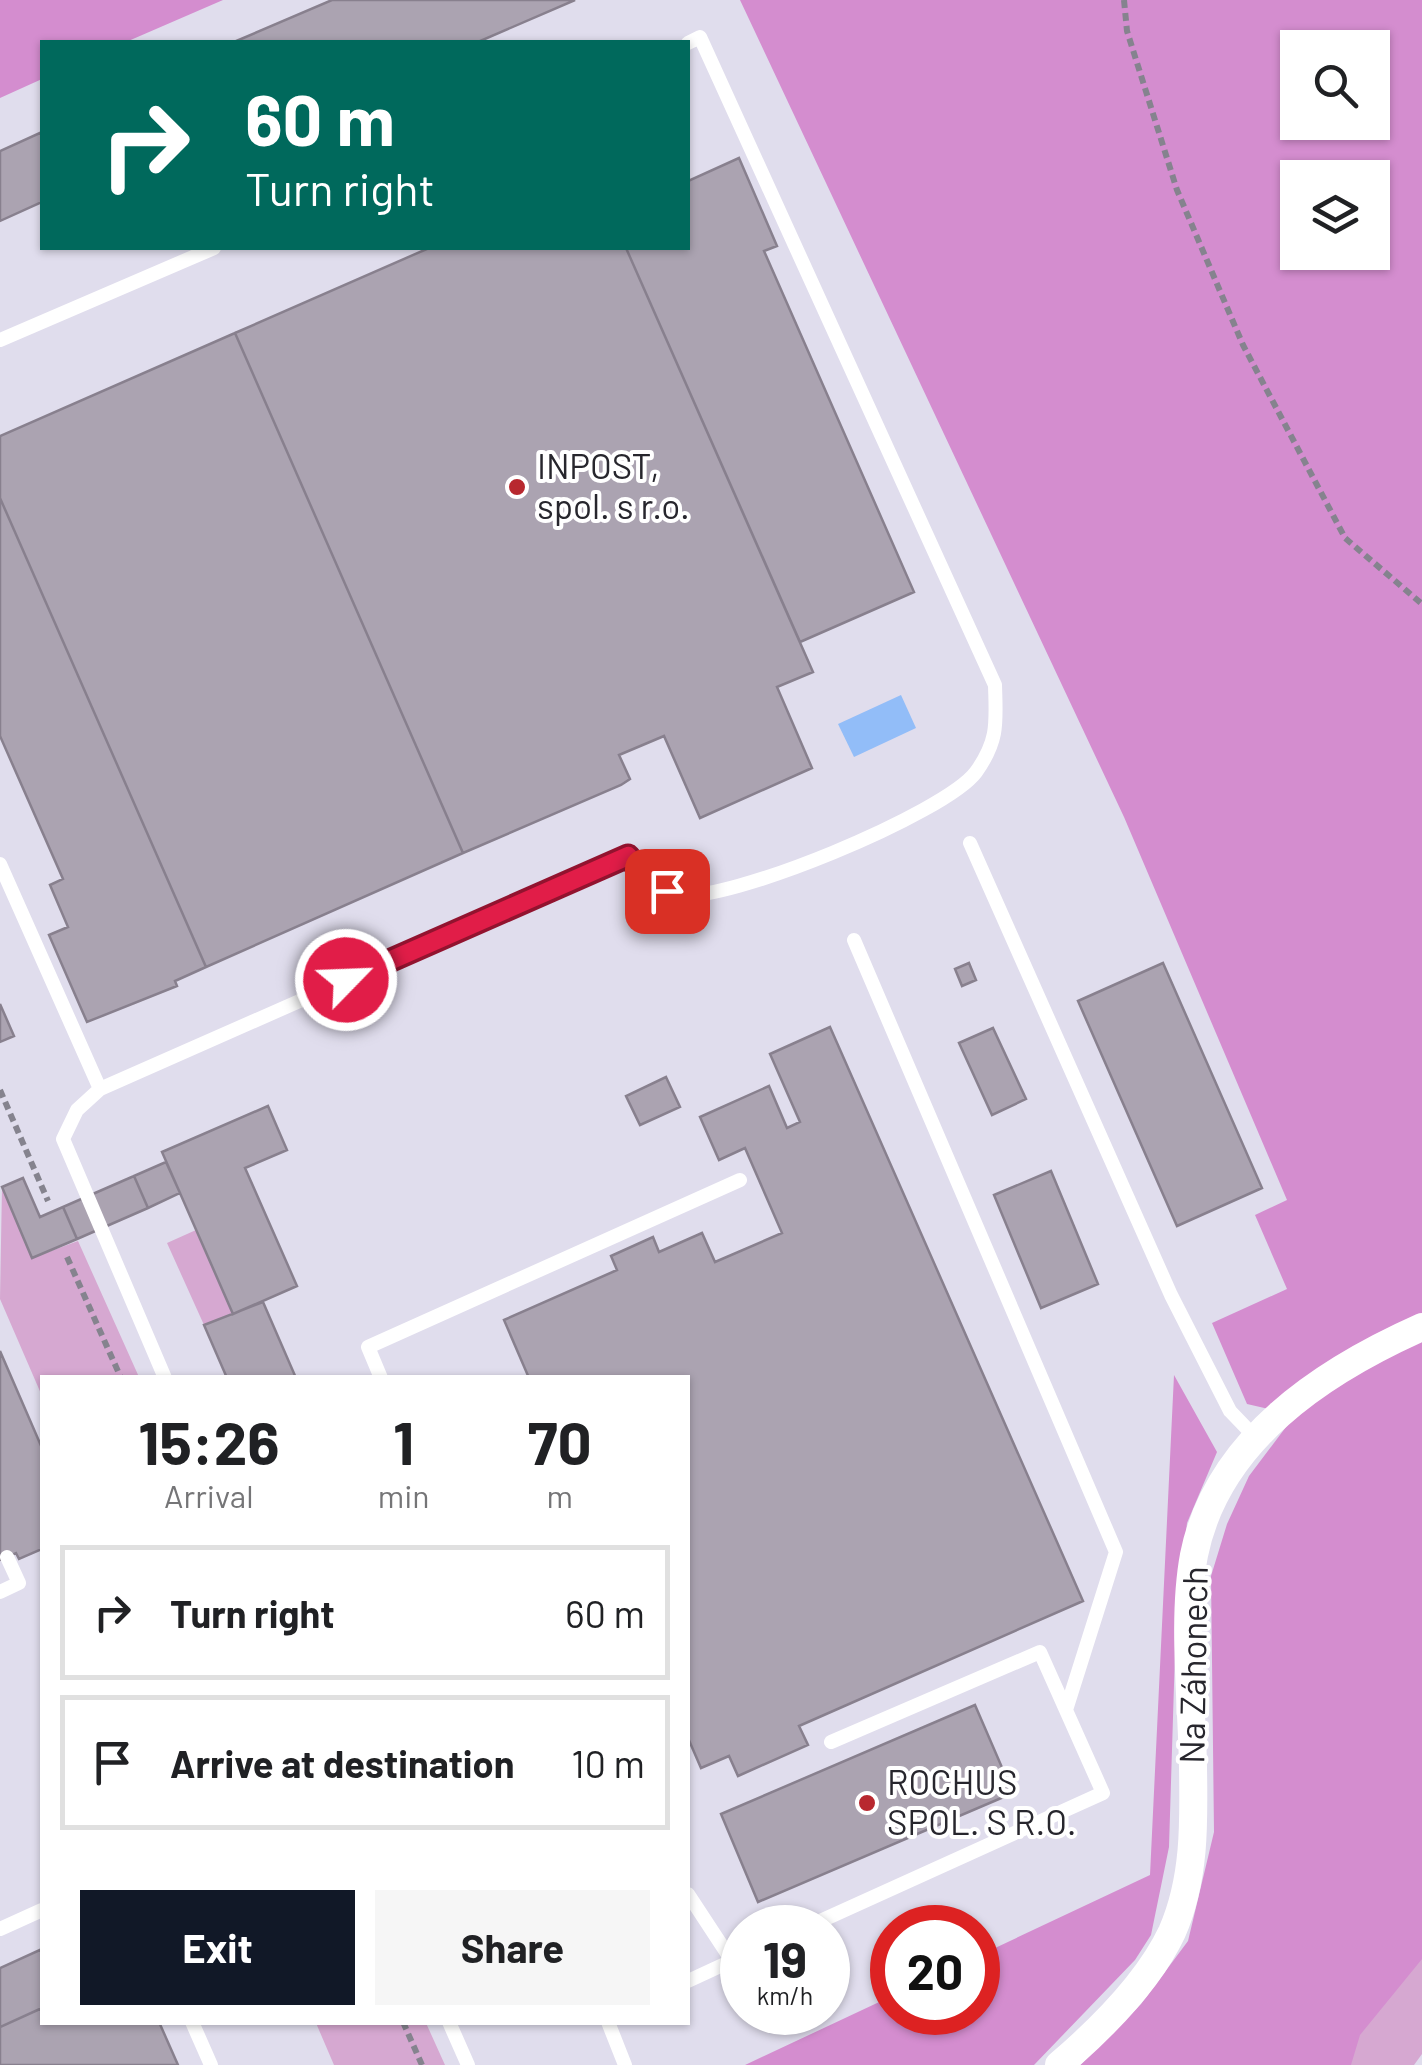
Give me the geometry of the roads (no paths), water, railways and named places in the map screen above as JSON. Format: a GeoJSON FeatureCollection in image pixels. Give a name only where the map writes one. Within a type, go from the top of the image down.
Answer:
{"type":"FeatureCollection","features":[{"type":"Feature","properties":{"kind":"street","name":"Na Záhonech"},"geometry":{"type":"LineString","coordinates":[[1060,2065],[1131,1993],[1160,1954],[1182,1903],[1194,1843],[1194,1557],[1213,1503],[1256,1438],[1280,1413],[1340,1367],[1422,1327]]}},
{"type":"Feature","properties":{"kind":"lane"},"geometry":{"type":"LineString","coordinates":[[164,1375],[62,1140],[77,1110],[100,1089],[628,856],[648,880],[674,895],[720,892],[779,874],[932,808],[974,776],[996,738],[995,685],[700,37],[690,41]]}},
{"type":"Feature","properties":{"kind":"lane"},"geometry":{"type":"LineString","coordinates":[[0,340],[209,250]]}},
{"type":"Feature","properties":{"kind":"lane"},"geometry":{"type":"LineString","coordinates":[[970,844],[1171,1296],[1230,1411],[1256,1438]]}},
{"type":"Feature","properties":{"kind":"lane"},"geometry":{"type":"LineString","coordinates":[[0,864],[100,1089]]}},
{"type":"Feature","properties":{"kind":"lane"},"geometry":{"type":"LineString","coordinates":[[854,940],[1116,1552],[1066,1710]]}},
{"type":"Feature","properties":{"kind":"lane"},"geometry":{"type":"LineString","coordinates":[[381,1375],[368,1347],[740,1180]]}},
{"type":"Feature","properties":{"kind":"lane"},"geometry":{"type":"LineString","coordinates":[[0,1592],[20,1583],[8,1557]]}},
{"type":"Feature","properties":{"kind":"lane"},"geometry":{"type":"LineString","coordinates":[[831,1742],[1040,1652],[1102,1793],[850,1908]]}},
{"type":"Feature","properties":{"kind":"lane"},"geometry":{"type":"LineString","coordinates":[[690,1897],[720,1936]]}},
{"type":"Feature","properties":{"kind":"lane"},"geometry":{"type":"LineString","coordinates":[[0,1929],[40,1911]]}},
{"type":"Feature","properties":{"kind":"lane"},"geometry":{"type":"LineString","coordinates":[[690,1979],[720,1966]]}},
{"type":"Feature","properties":{"kind":"lane"},"geometry":{"type":"LineString","coordinates":[[193,2025],[211,2065]]}},
{"type":"Feature","properties":{"kind":"lane"},"geometry":{"type":"LineString","coordinates":[[450,2025],[468,2065]]}},
{"type":"Feature","properties":{"kind":"lane"},"geometry":{"type":"LineString","coordinates":[[609,2025],[626,2065]]}},
{"type":"Feature","properties":{"kind":"water"},"geometry":{"type":"Polygon","coordinates":[[[901,695],[916,728],[854,757],[838,724],[901,695]]]}},
{"type":"Feature","properties":{"kind":"place","name":"INPOST, spol. s r.o."},"geometry":{"type":"Point","coordinates":[517,487]}},
{"type":"Feature","properties":{"kind":"place","name":"ROCHUS SPOL. S R.O."},"geometry":{"type":"Point","coordinates":[867,1803]}}]}
